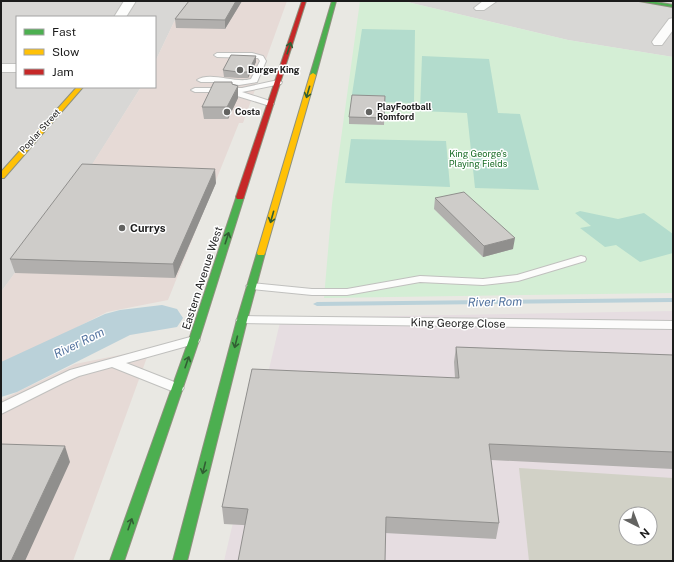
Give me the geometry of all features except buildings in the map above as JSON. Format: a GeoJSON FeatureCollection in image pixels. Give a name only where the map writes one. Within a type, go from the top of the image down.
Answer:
{"type":"FeatureCollection","features":[{"type":"Feature","properties":{"kind":"main road","name":"Eastern Avenue West"},"geometry":{"type":"LineString","coordinates":[[117,561],[194,340],[304,1]]}},
{"type":"Feature","properties":{"kind":"main road"},"geometry":{"type":"LineString","coordinates":[[180,561],[242,320],[334,1]]}},
{"type":"Feature","properties":{"kind":"main road"},"geometry":{"type":"LineString","coordinates":[[641,1],[673,6]]}},
{"type":"Feature","properties":{"kind":"main road","name":"Poplar Street"},"geometry":{"type":"LineString","coordinates":[[1,176],[79,88]]}},
{"type":"Feature","properties":{"kind":"street"},"geometry":{"type":"LineString","coordinates":[[121,16],[130,1]]}},
{"type":"Feature","properties":{"kind":"street"},"geometry":{"type":"LineString","coordinates":[[480,8],[492,1]]}},
{"type":"Feature","properties":{"kind":"street"},"geometry":{"type":"LineString","coordinates":[[658,42],[673,22]]}},
{"type":"Feature","properties":{"kind":"street"},"geometry":{"type":"LineString","coordinates":[[1,68],[16,68]]}},
{"type":"Feature","properties":{"kind":"lane"},"geometry":{"type":"LineString","coordinates":[[201,80],[223,80],[240,84],[247,83],[254,80],[262,61],[261,57],[252,55],[217,55]]}},
{"type":"Feature","properties":{"kind":"lane"},"geometry":{"type":"LineString","coordinates":[[227,92],[252,89],[278,82]]}},
{"type":"Feature","properties":{"kind":"lane"},"geometry":{"type":"LineString","coordinates":[[195,90],[246,95],[270,104]]}},
{"type":"Feature","properties":{"kind":"lane"},"geometry":{"type":"LineString","coordinates":[[252,286],[312,292],[346,292],[420,279],[482,282],[518,278],[581,260]]}},
{"type":"Feature","properties":{"kind":"lane","name":"King George Close"},"geometry":{"type":"LineString","coordinates":[[242,320],[673,325]]}},
{"type":"Feature","properties":{"kind":"lane"},"geometry":{"type":"LineString","coordinates":[[1,409],[58,380],[194,340]]}},
{"type":"Feature","properties":{"kind":"lane"},"geometry":{"type":"LineString","coordinates":[[114,363],[177,388]]}},
{"type":"Feature","properties":{"kind":"shaded area"},"geometry":{"type":"Polygon","coordinates":[[[1,1],[190,1],[174,22],[156,60],[156,16],[16,16],[16,88],[140,88],[92,165],[154,88],[226,31],[85,177],[1,292],[1,1]]]}},
{"type":"Feature","properties":{"kind":"shaded area"},"geometry":{"type":"Polygon","coordinates":[[[190,1],[287,1],[243,123],[239,123],[168,300],[107,312],[1,366],[1,292],[84,177],[140,88],[156,88],[156,60],[174,22],[190,1]]]}},
{"type":"Feature","properties":{"kind":"shaded area"},"geometry":{"type":"Polygon","coordinates":[[[403,1],[673,1],[673,57],[568,40],[403,1]]]}},
{"type":"Feature","properties":{"kind":"shaded area"},"geometry":{"type":"Polygon","coordinates":[[[673,311],[673,561],[224,561],[281,318],[673,311]]]}},
{"type":"Feature","properties":{"kind":"shaded area"},"geometry":{"type":"Polygon","coordinates":[[[150,349],[73,561],[1,561],[1,400],[75,364],[150,349]]]}},
{"type":"Feature","properties":{"kind":"shaded area"},"geometry":{"type":"Polygon","coordinates":[[[519,468],[673,478],[673,561],[529,561],[519,468]]]}},
{"type":"Feature","properties":{"kind":"green space","name":"King George's Playing Fields"},"geometry":{"type":"Polygon","coordinates":[[[360,1],[403,1],[568,40],[673,57],[673,293],[324,298],[332,204],[360,1]]]}},
{"type":"Feature","properties":{"kind":"green space"},"geometry":{"type":"Polygon","coordinates":[[[362,29],[415,30],[414,103],[351,101],[362,29]]]}},
{"type":"Feature","properties":{"kind":"green space"},"geometry":{"type":"Polygon","coordinates":[[[422,56],[489,59],[498,113],[520,114],[539,190],[475,188],[467,113],[420,111],[422,56]]]}},
{"type":"Feature","properties":{"kind":"green space"},"geometry":{"type":"Polygon","coordinates":[[[351,139],[446,141],[450,187],[345,183],[351,139]]]}},
{"type":"Feature","properties":{"kind":"green space"},"geometry":{"type":"Polygon","coordinates":[[[580,211],[618,219],[644,213],[673,234],[673,253],[640,262],[616,245],[605,247],[580,228],[591,226],[575,213],[580,211]]]}},
{"type":"Feature","properties":{"kind":"waterway","name":"River Rom"},"geometry":{"type":"LineString","coordinates":[[317,304],[673,300]]}},
{"type":"Feature","properties":{"kind":"waterway","name":"River Rom"},"geometry":{"type":"LineString","coordinates":[[1,381],[120,323],[162,318]]}},
{"type":"Feature","properties":{"kind":"traffic: fast"},"geometry":{"type":"LineString","coordinates":[[313,75],[334,1]]}},
{"type":"Feature","properties":{"kind":"traffic: fast"},"geometry":{"type":"LineString","coordinates":[[641,1],[673,6]]}},
{"type":"Feature","properties":{"kind":"traffic: fast"},"geometry":{"type":"LineString","coordinates":[[117,561],[194,340],[240,197]]}},
{"type":"Feature","properties":{"kind":"traffic: fast"},"geometry":{"type":"LineString","coordinates":[[180,561],[242,320],[261,253]]}},
{"type":"Feature","properties":{"kind":"traffic: slow"},"geometry":{"type":"LineString","coordinates":[[261,253],[313,75]]}},
{"type":"Feature","properties":{"kind":"traffic: slow"},"geometry":{"type":"LineString","coordinates":[[1,176],[79,88]]}},
{"type":"Feature","properties":{"kind":"traffic: jam"},"geometry":{"type":"LineString","coordinates":[[240,197],[304,1]]}},
{"type":"Feature","properties":{"kind":"place","name":"Burger King"},"geometry":{"type":"Point","coordinates":[240,70]}},
{"type":"Feature","properties":{"kind":"place","name":"Costa"},"geometry":{"type":"Point","coordinates":[227,112]}},
{"type":"Feature","properties":{"kind":"place","name":"PlayFootball Romford"},"geometry":{"type":"Point","coordinates":[369,112]}},
{"type":"Feature","properties":{"kind":"place","name":"Currys"},"geometry":{"type":"Point","coordinates":[122,228]}}]}
